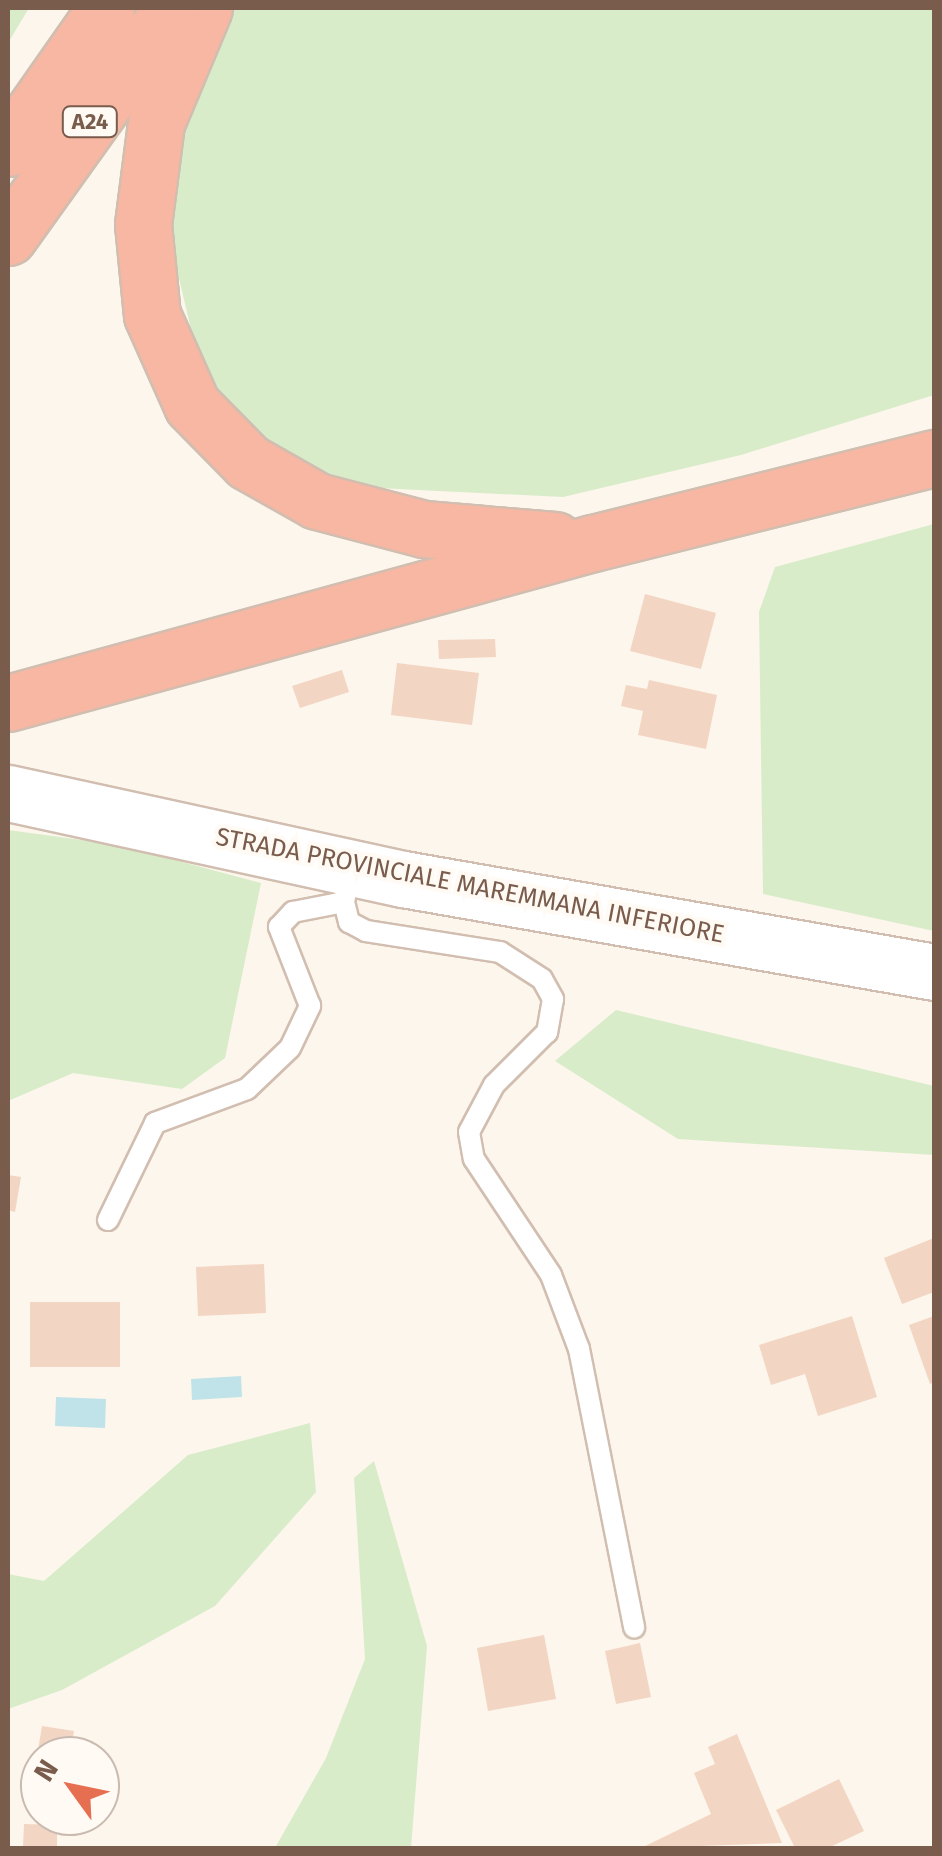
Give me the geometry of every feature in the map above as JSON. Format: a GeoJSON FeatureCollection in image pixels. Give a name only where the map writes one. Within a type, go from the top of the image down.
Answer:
{"type":"FeatureCollection","features":[{"type":"Feature","properties":{"kind":"highway","name":"A24"},"geometry":{"type":"LineString","coordinates":[[8,148],[106,8]]}},
{"type":"Feature","properties":{"kind":"highway","name":"A24"},"geometry":{"type":"LineString","coordinates":[[8,237],[172,8]]}},
{"type":"Feature","properties":{"kind":"highway"},"geometry":{"type":"LineString","coordinates":[[204,8],[156,123],[143,224],[158,333],[204,421],[266,475],[338,509],[424,529],[593,543]]}},
{"type":"Feature","properties":{"kind":"highway"},"geometry":{"type":"LineString","coordinates":[[8,703],[593,543],[934,458]]}},
{"type":"Feature","properties":{"kind":"main road","name":"STRADA PROVINCIALE MAREMMANA INFERIORE"},"geometry":{"type":"LineString","coordinates":[[10,794],[348,885],[934,972]]}},
{"type":"Feature","properties":{"kind":"lane"},"geometry":{"type":"LineString","coordinates":[[108,1220],[155,1123],[247,1089],[290,1048],[310,1006],[279,926],[293,912],[348,885],[348,922],[366,930],[500,952],[542,979],[553,999],[547,1032],[494,1085],[474,1111],[469,1132],[474,1159],[551,1275],[579,1348],[634,1628]]}},
{"type":"Feature","properties":{"kind":"green space"},"geometry":{"type":"Polygon","coordinates":[[[8,8],[29,8],[8,43],[8,8]]]}},
{"type":"Feature","properties":{"kind":"green space"},"geometry":{"type":"Polygon","coordinates":[[[224,8],[934,8],[934,395],[741,455],[563,497],[357,487],[267,443],[223,407],[194,342],[164,214],[196,50],[224,8]]]}},
{"type":"Feature","properties":{"kind":"green space"},"geometry":{"type":"Polygon","coordinates":[[[934,524],[934,931],[763,894],[759,612],[775,567],[934,524]]]}},
{"type":"Feature","properties":{"kind":"green space"},"geometry":{"type":"Polygon","coordinates":[[[8,830],[119,845],[261,883],[225,1058],[182,1089],[73,1073],[8,1101],[8,830]]]}},
{"type":"Feature","properties":{"kind":"green space"},"geometry":{"type":"Polygon","coordinates":[[[616,1010],[934,1086],[934,1155],[678,1139],[555,1061],[616,1010]]]}},
{"type":"Feature","properties":{"kind":"green space"},"geometry":{"type":"Polygon","coordinates":[[[310,1423],[316,1492],[215,1606],[62,1690],[8,1709],[8,1574],[44,1581],[188,1455],[310,1423]]]}},
{"type":"Feature","properties":{"kind":"green space"},"geometry":{"type":"Polygon","coordinates":[[[374,1461],[427,1646],[411,1848],[275,1848],[326,1758],[365,1659],[354,1478],[374,1461]]]}},
{"type":"Feature","properties":{"kind":"water"},"geometry":{"type":"Polygon","coordinates":[[[241,1376],[242,1397],[192,1400],[191,1379],[241,1376]]]}},
{"type":"Feature","properties":{"kind":"water"},"geometry":{"type":"Polygon","coordinates":[[[56,1397],[106,1399],[105,1428],[55,1426],[56,1397]]]}},
{"type":"Feature","properties":{"kind":"building"},"geometry":{"type":"Polygon","coordinates":[[[645,594],[716,613],[701,669],[630,651],[645,594]]]}},
{"type":"Feature","properties":{"kind":"building"},"geometry":{"type":"Polygon","coordinates":[[[495,639],[496,657],[439,659],[438,640],[495,639]]]}},
{"type":"Feature","properties":{"kind":"building"},"geometry":{"type":"Polygon","coordinates":[[[397,663],[479,673],[472,725],[391,715],[397,663]]]}},
{"type":"Feature","properties":{"kind":"building"},"geometry":{"type":"Polygon","coordinates":[[[342,670],[349,692],[300,708],[292,686],[342,670]]]}},
{"type":"Feature","properties":{"kind":"building"},"geometry":{"type":"Polygon","coordinates":[[[649,680],[717,695],[706,749],[638,735],[643,711],[621,706],[626,685],[647,689],[649,680]]]}},
{"type":"Feature","properties":{"kind":"building"},"geometry":{"type":"Polygon","coordinates":[[[8,1175],[21,1177],[15,1212],[8,1210],[8,1175]]]}},
{"type":"Feature","properties":{"kind":"building"},"geometry":{"type":"Polygon","coordinates":[[[934,1238],[934,1292],[902,1304],[884,1258],[934,1238]]]}},
{"type":"Feature","properties":{"kind":"building"},"geometry":{"type":"Polygon","coordinates":[[[264,1264],[266,1313],[198,1316],[196,1267],[264,1264]]]}},
{"type":"Feature","properties":{"kind":"building"},"geometry":{"type":"Polygon","coordinates":[[[30,1302],[120,1302],[120,1367],[30,1367],[30,1302]]]}},
{"type":"Feature","properties":{"kind":"building"},"geometry":{"type":"Polygon","coordinates":[[[852,1316],[877,1397],[818,1416],[805,1374],[771,1385],[759,1345],[852,1316]]]}},
{"type":"Feature","properties":{"kind":"building"},"geometry":{"type":"Polygon","coordinates":[[[934,1316],[934,1382],[930,1384],[909,1325],[934,1316]]]}},
{"type":"Feature","properties":{"kind":"building"},"geometry":{"type":"Polygon","coordinates":[[[544,1635],[556,1699],[488,1711],[477,1648],[544,1635]]]}},
{"type":"Feature","properties":{"kind":"building"},"geometry":{"type":"Polygon","coordinates":[[[640,1643],[651,1697],[616,1704],[605,1651],[640,1643]]]}},
{"type":"Feature","properties":{"kind":"building"},"geometry":{"type":"Polygon","coordinates":[[[42,1726],[74,1731],[73,1736],[40,1736],[42,1726]]]}},
{"type":"Feature","properties":{"kind":"building"},"geometry":{"type":"Polygon","coordinates":[[[737,1734],[782,1843],[641,1848],[711,1814],[694,1773],[715,1764],[708,1747],[737,1734]]]}},
{"type":"Feature","properties":{"kind":"building"},"geometry":{"type":"Polygon","coordinates":[[[839,1779],[864,1831],[828,1848],[795,1848],[776,1810],[839,1779]]]}},
{"type":"Feature","properties":{"kind":"building"},"geometry":{"type":"Polygon","coordinates":[[[23,1836],[57,1836],[57,1848],[23,1847],[23,1836]]]}}]}
